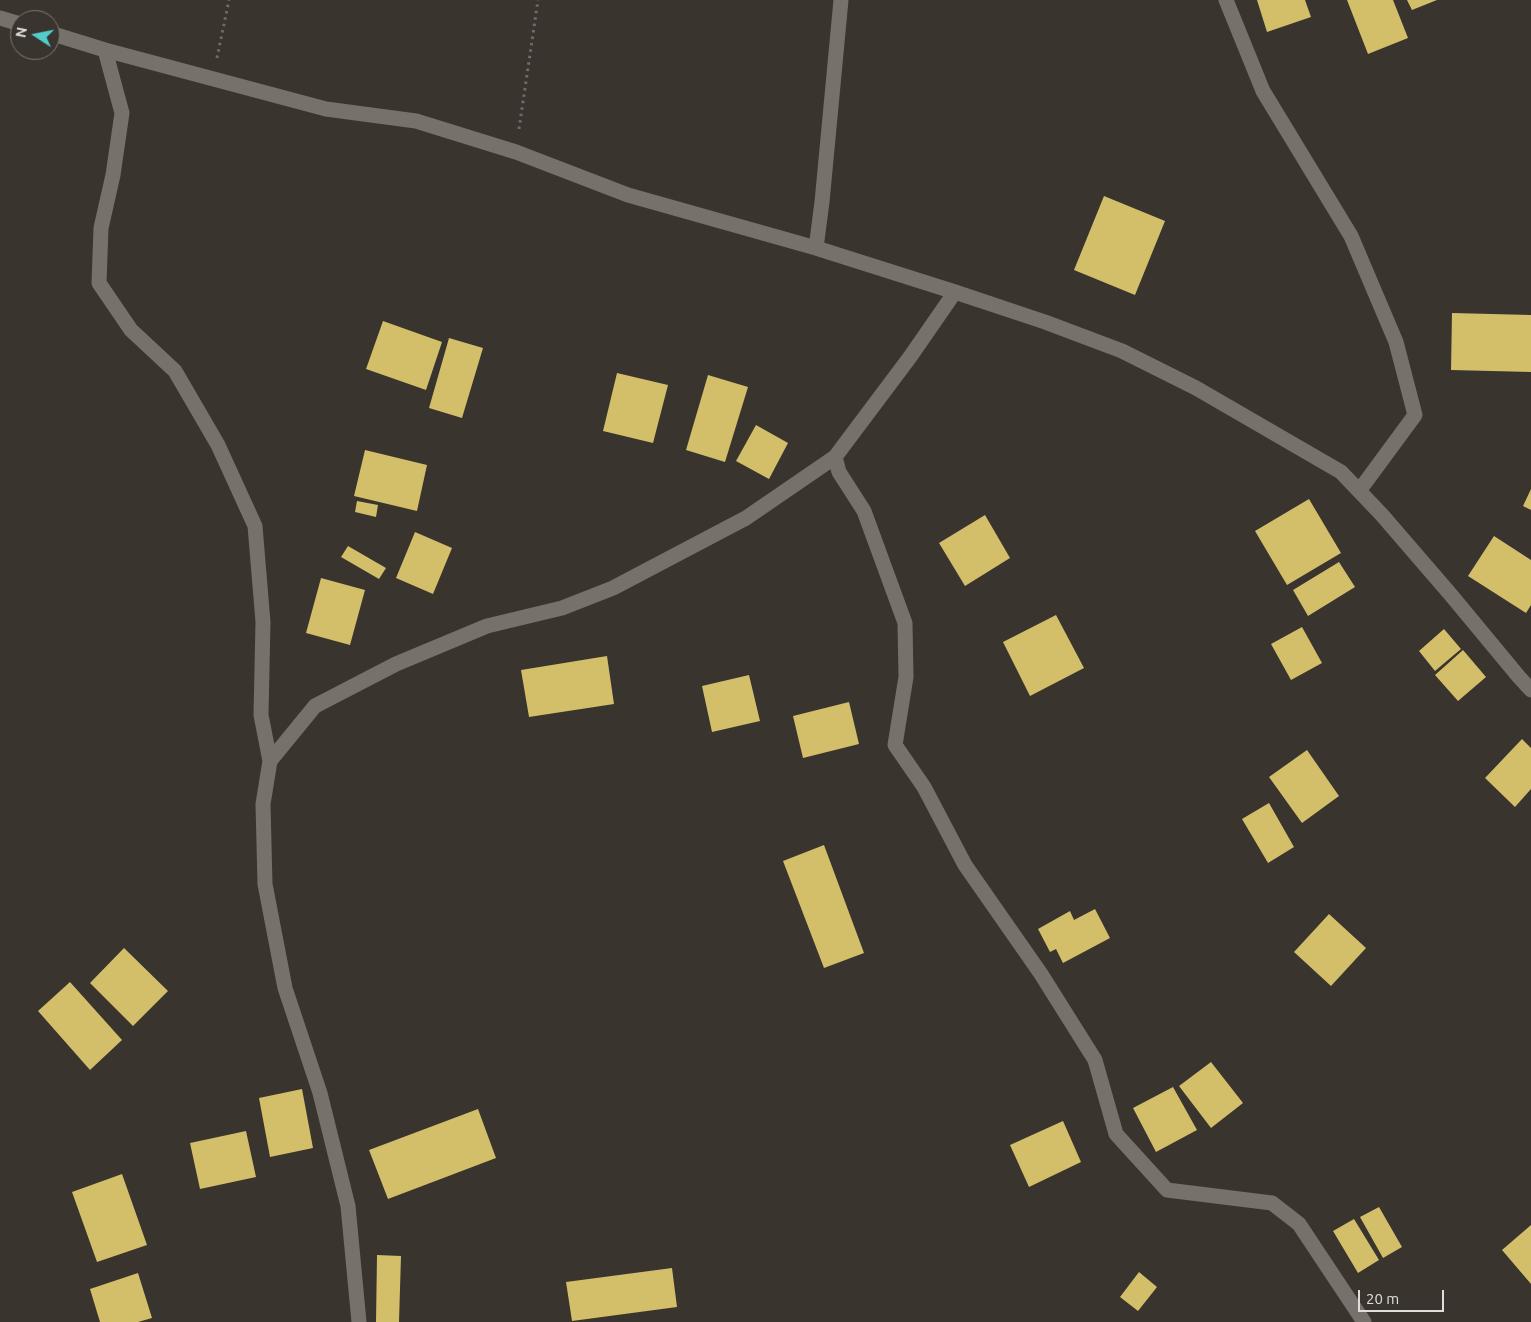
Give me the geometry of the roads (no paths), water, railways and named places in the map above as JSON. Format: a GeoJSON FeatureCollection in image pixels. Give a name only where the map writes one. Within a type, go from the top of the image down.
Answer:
{"type":"FeatureCollection","features":[{"type":"Feature","properties":{"kind":"street"},"geometry":{"type":"LineString","coordinates":[[816,248],[841,0]]}},
{"type":"Feature","properties":{"kind":"street"},"geometry":{"type":"LineString","coordinates":[[1226,0],[1263,91],[1351,236],[1396,342],[1415,415],[1359,491]]}},
{"type":"Feature","properties":{"kind":"street"},"geometry":{"type":"LineString","coordinates":[[60,36],[105,50],[326,109],[416,121],[516,152],[628,195],[816,248],[955,292],[1122,351],[1196,388],[1341,472],[1382,516],[1531,690]]}},
{"type":"Feature","properties":{"kind":"street"},"geometry":{"type":"LineString","coordinates":[[105,50],[122,113],[113,175],[101,228],[99,284],[131,330],[175,371],[218,445],[255,526],[263,622],[261,715],[270,761],[263,804],[265,884],[285,988],[320,1093],[348,1206],[360,1322]]}},
{"type":"Feature","properties":{"kind":"street"},"geometry":{"type":"LineString","coordinates":[[270,761],[316,706],[396,664],[487,626],[562,608],[613,588],[746,518],[835,457],[910,357],[955,292]]}},
{"type":"Feature","properties":{"kind":"street"},"geometry":{"type":"LineString","coordinates":[[835,457],[839,472],[864,511],[905,623],[906,677],[894,745],[924,787],[965,865],[1042,974],[1095,1060],[1116,1134],[1167,1190],[1272,1203],[1299,1224],[1364,1322]]}}]}
